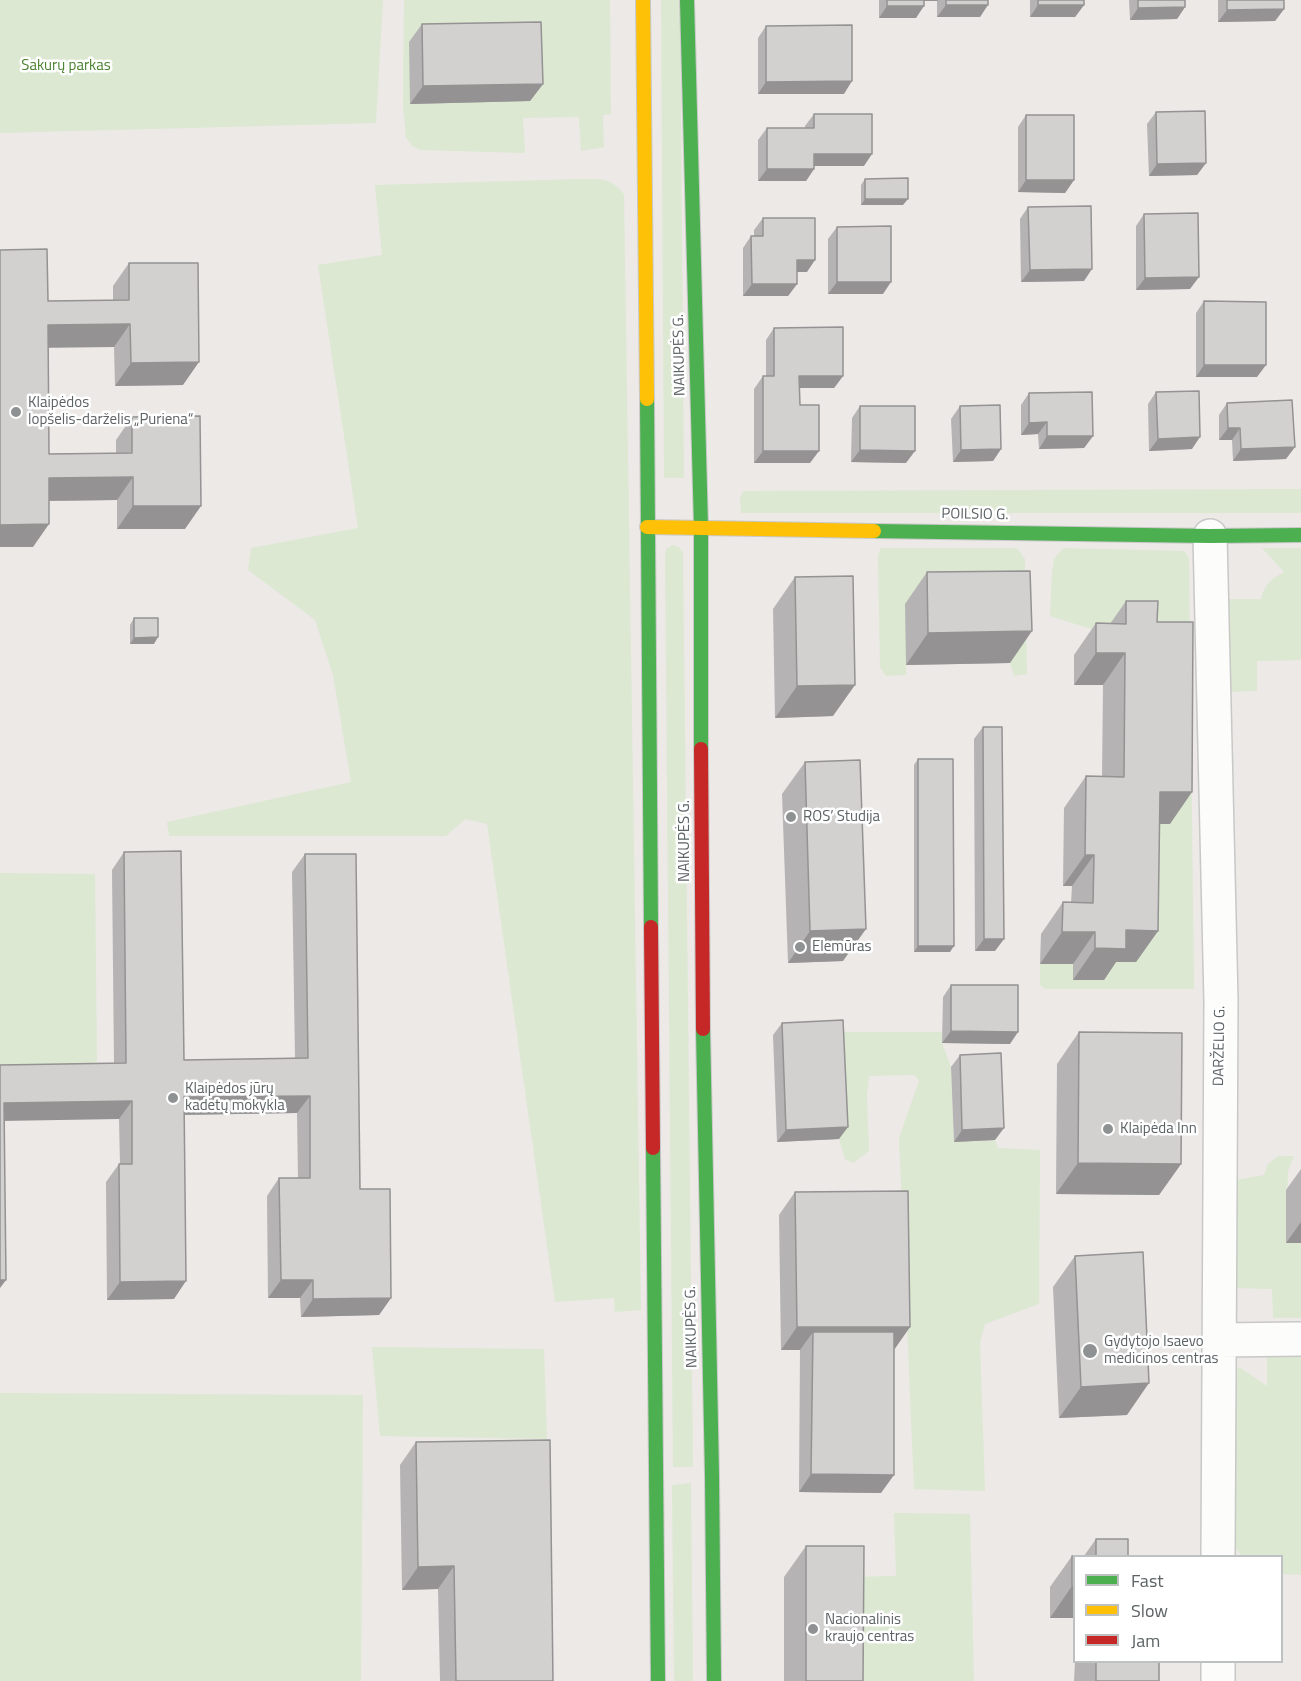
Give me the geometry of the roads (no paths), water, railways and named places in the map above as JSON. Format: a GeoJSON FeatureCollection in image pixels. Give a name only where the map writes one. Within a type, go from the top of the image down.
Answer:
{"type":"FeatureCollection","features":[{"type":"Feature","properties":{"kind":"street"},"geometry":{"type":"LineString","coordinates":[[643,0],[658,1681]]}},
{"type":"Feature","properties":{"kind":"street","name":"NAIKUPĖS G."},"geometry":{"type":"LineString","coordinates":[[687,0],[700,527],[702,976],[714,1681]]}},
{"type":"Feature","properties":{"kind":"street","name":"POILSIO G."},"geometry":{"type":"LineString","coordinates":[[648,527],[1210,536],[1301,535]]}},
{"type":"Feature","properties":{"kind":"street","name":"DARŽELIO G."},"geometry":{"type":"LineString","coordinates":[[1210,536],[1221,1001],[1218,1555]]}},
{"type":"Feature","properties":{"kind":"street"},"geometry":{"type":"LineString","coordinates":[[1220,1340],[1301,1339]]}},
{"type":"Feature","properties":{"kind":"street"},"geometry":{"type":"LineString","coordinates":[[1218,1663],[1218,1681]]}},
{"type":"Feature","properties":{"kind":"place","name":"Klaipėdos lopšelis-darželis „Puriena“"},"geometry":{"type":"Point","coordinates":[16,412]}},
{"type":"Feature","properties":{"kind":"place","name":"ROS’ Studija"},"geometry":{"type":"Point","coordinates":[791,817]}},
{"type":"Feature","properties":{"kind":"place","name":"Elemūras"},"geometry":{"type":"Point","coordinates":[800,947]}},
{"type":"Feature","properties":{"kind":"place","name":"Klaipėdos jūrų kadetų mokykla"},"geometry":{"type":"Point","coordinates":[173,1098]}},
{"type":"Feature","properties":{"kind":"place","name":"Klaipėda Inn"},"geometry":{"type":"Point","coordinates":[1108,1129]}},
{"type":"Feature","properties":{"kind":"place","name":"Gydytojo Isaevo medicinos centras"},"geometry":{"type":"Point","coordinates":[1090,1351]}},
{"type":"Feature","properties":{"kind":"place","name":"Nacionalinis kraujo centras"},"geometry":{"type":"Point","coordinates":[813,1629]}},
{"type":"Feature","properties":{"kind":"park label","name":"Sakurų parkas"},"geometry":{"type":"Point","coordinates":[66,66]}}]}
